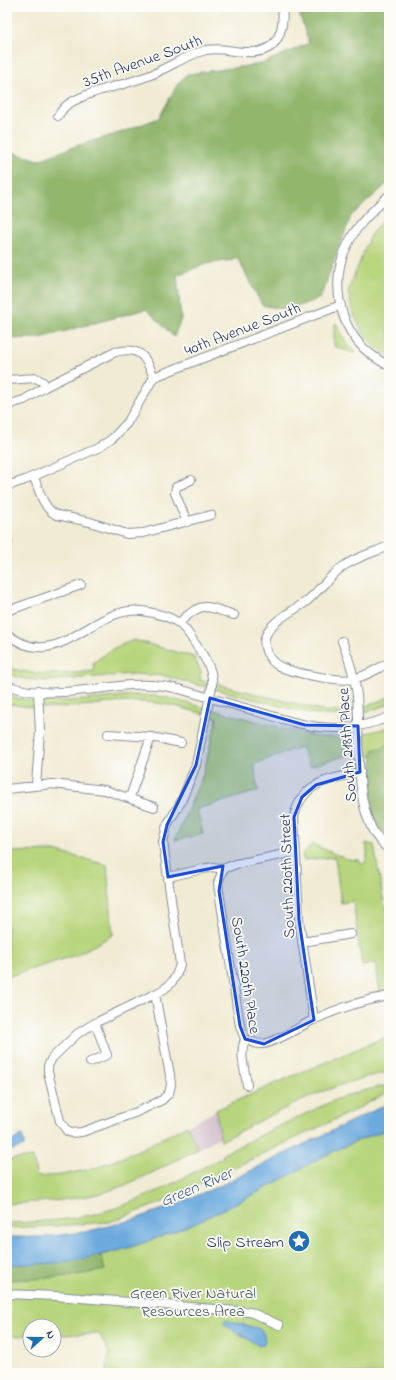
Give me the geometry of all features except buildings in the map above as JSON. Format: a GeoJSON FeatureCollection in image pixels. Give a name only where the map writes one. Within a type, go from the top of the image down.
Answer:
{"type":"FeatureCollection","features":[{"type":"Feature","properties":{"kind":"street","name":"35th Avenue South"},"geometry":{"type":"LineString","coordinates":[[58,116],[63,108],[70,102],[87,95],[143,78],[204,51],[223,48],[256,52],[266,49],[275,42],[281,30],[283,23],[282,7]]}},
{"type":"Feature","properties":{"kind":"street"},"geometry":{"type":"LineString","coordinates":[[389,195],[356,229],[342,258],[338,286],[345,319],[358,342],[370,354],[389,366]]}},
{"type":"Feature","properties":{"kind":"street","name":"40th Avenue South"},"geometry":{"type":"LineString","coordinates":[[154,377],[341,304]]}},
{"type":"Feature","properties":{"kind":"street"},"geometry":{"type":"LineString","coordinates":[[7,405],[24,400],[45,387],[115,352],[127,349],[139,353],[148,361],[154,377],[127,423],[113,438],[100,447],[34,476],[7,486]]}},
{"type":"Feature","properties":{"kind":"street"},"geometry":{"type":"LineString","coordinates":[[7,380],[36,378],[43,382],[45,387]]}},
{"type":"Feature","properties":{"kind":"street"},"geometry":{"type":"LineString","coordinates":[[34,476],[47,507],[52,513],[57,516],[90,522],[127,534],[143,533],[211,515]]}},
{"type":"Feature","properties":{"kind":"street"},"geometry":{"type":"LineString","coordinates":[[187,522],[175,492],[176,487],[191,480]]}},
{"type":"Feature","properties":{"kind":"street"},"geometry":{"type":"LineString","coordinates":[[389,546],[356,559],[336,571],[314,595],[279,620],[270,628],[265,636],[266,651],[270,658],[274,663],[287,670],[331,679],[344,680],[354,679],[389,663]]}},
{"type":"Feature","properties":{"kind":"street"},"geometry":{"type":"LineString","coordinates":[[7,611],[81,585]]}},
{"type":"Feature","properties":{"kind":"street"},"geometry":{"type":"LineString","coordinates":[[179,622],[188,614],[203,606],[208,606],[234,615]]}},
{"type":"Feature","properties":{"kind":"street"},"geometry":{"type":"LineString","coordinates":[[7,634],[20,643],[30,646],[38,647],[61,644],[104,619],[130,610],[139,610],[172,618],[179,622],[192,638],[212,673],[213,679],[210,698],[194,773],[181,802],[164,833],[163,842],[180,964],[177,974],[172,982],[164,989],[95,1023],[77,1034],[52,1058],[48,1066],[60,1121],[67,1131],[71,1133],[82,1132],[137,1112],[162,1100],[169,1093],[171,1085],[170,1075],[155,994]]}},
{"type":"Feature","properties":{"kind":"street","name":"South 218th Place"},"geometry":{"type":"LineString","coordinates":[[342,641],[354,679],[360,772],[366,815],[372,830],[386,847]]}},
{"type":"Feature","properties":{"kind":"street"},"geometry":{"type":"LineString","coordinates":[[7,685],[38,691],[71,691],[150,684],[179,688],[304,725],[331,728],[349,728],[389,717]]}},
{"type":"Feature","properties":{"kind":"street"},"geometry":{"type":"LineString","coordinates":[[36,785],[40,731],[38,691]]}},
{"type":"Feature","properties":{"kind":"street"},"geometry":{"type":"LineString","coordinates":[[108,734],[151,736],[181,743]]}},
{"type":"Feature","properties":{"kind":"street"},"geometry":{"type":"LineString","coordinates":[[130,797],[151,736]]}},
{"type":"Feature","properties":{"kind":"street","name":"South 220th Street"},"geometry":{"type":"LineString","coordinates":[[314,1020],[298,920],[294,817],[297,805],[308,790],[316,785],[360,772]]}},
{"type":"Feature","properties":{"kind":"street"},"geometry":{"type":"LineString","coordinates":[[7,788],[52,784],[105,790],[130,797],[154,807]]}},
{"type":"Feature","properties":{"kind":"street"},"geometry":{"type":"LineString","coordinates":[[168,877],[213,867],[223,869],[236,864],[295,852]]}},
{"type":"Feature","properties":{"kind":"street","name":"South 220th Place"},"geometry":{"type":"LineString","coordinates":[[223,869],[218,883],[240,1026],[245,1039],[242,1053],[247,1085]]}},
{"type":"Feature","properties":{"kind":"street"},"geometry":{"type":"LineString","coordinates":[[302,942],[351,934]]}},
{"type":"Feature","properties":{"kind":"street"},"geometry":{"type":"LineString","coordinates":[[245,1039],[257,1044],[264,1044],[314,1020],[352,1005],[389,996]]}},
{"type":"Feature","properties":{"kind":"street"},"geometry":{"type":"LineString","coordinates":[[90,1062],[108,1055],[95,1023]]}},
{"type":"Feature","properties":{"kind":"street"},"geometry":{"type":"LineString","coordinates":[[7,1294],[56,1296],[250,1312],[279,1325]]}},
{"type":"Feature","properties":{"kind":"highlighted area"},"geometry":{"type":"Polygon","coordinates":[[[210,698],[305,725],[358,726],[360,772],[316,785],[302,797],[294,817],[299,920],[314,1020],[264,1044],[245,1039],[240,1026],[219,891],[223,866],[168,877],[163,842],[167,825],[196,765],[210,698]]]}},
{"type":"Feature","properties":{"kind":"shaded area"},"geometry":{"type":"Polygon","coordinates":[[[216,1111],[220,1137],[198,1149],[187,1126],[216,1111]]]}},
{"type":"Feature","properties":{"kind":"green space"},"geometry":{"type":"Polygon","coordinates":[[[297,7],[389,7],[389,182],[351,216],[320,298],[288,310],[262,305],[238,259],[206,264],[177,275],[181,319],[174,337],[146,309],[40,338],[7,339],[7,151],[39,160],[159,118],[178,83],[188,74],[261,64],[309,43],[297,7]]]}},
{"type":"Feature","properties":{"kind":"green space"},"geometry":{"type":"Polygon","coordinates":[[[389,214],[389,357],[371,343],[362,331],[352,311],[348,291],[371,234],[389,214]]]}},
{"type":"Feature","properties":{"kind":"green space"},"geometry":{"type":"Polygon","coordinates":[[[336,323],[346,342],[356,354],[334,346],[334,327],[336,323]]]}},
{"type":"Feature","properties":{"kind":"green space"},"geometry":{"type":"Polygon","coordinates":[[[134,640],[194,657],[201,672],[200,680],[325,711],[350,710],[389,697],[389,704],[368,711],[347,715],[325,715],[303,712],[164,676],[132,674],[48,681],[25,679],[7,674],[7,667],[29,672],[50,674],[94,671],[93,663],[114,648],[134,640]]]}},
{"type":"Feature","properties":{"kind":"green space"},"geometry":{"type":"Polygon","coordinates":[[[133,695],[168,698],[313,736],[351,736],[389,727],[389,756],[376,760],[363,751],[310,766],[301,747],[254,764],[258,791],[197,809],[203,834],[175,840],[203,775],[217,718],[170,705],[151,702],[125,702],[44,708],[11,704],[7,712],[7,696],[38,701],[70,701],[133,695]]]}},
{"type":"Feature","properties":{"kind":"green space"},"geometry":{"type":"Polygon","coordinates":[[[389,744],[389,838],[380,830],[375,819],[371,789],[373,750],[389,744]]]}},
{"type":"Feature","properties":{"kind":"green space"},"geometry":{"type":"Polygon","coordinates":[[[366,843],[374,845],[384,904],[389,913],[389,991],[380,993],[376,963],[362,966],[353,901],[341,903],[335,857],[303,860],[302,854],[312,844],[347,859],[359,860],[363,865],[367,857],[366,843]]]}},
{"type":"Feature","properties":{"kind":"green space"},"geometry":{"type":"Polygon","coordinates":[[[54,851],[107,865],[113,935],[76,955],[7,977],[7,852],[54,851]]]}},
{"type":"Feature","properties":{"kind":"green space"},"geometry":{"type":"Polygon","coordinates":[[[389,1037],[389,1072],[345,1083],[324,1091],[282,1110],[221,1141],[216,1110],[285,1079],[389,1037]]]}},
{"type":"Feature","properties":{"kind":"green space"},"geometry":{"type":"Polygon","coordinates":[[[389,1085],[389,1091],[359,1108],[158,1204],[109,1222],[7,1228],[7,1223],[76,1218],[103,1212],[130,1203],[184,1178],[223,1157],[223,1154],[337,1099],[361,1091],[389,1085]]]}},
{"type":"Feature","properties":{"kind":"green space"},"geometry":{"type":"Polygon","coordinates":[[[187,1126],[198,1149],[137,1180],[98,1194],[52,1201],[7,1204],[7,1160],[33,1157],[37,1177],[61,1175],[95,1168],[128,1155],[187,1126]]]}},
{"type":"Feature","properties":{"kind":"green space","name":"Green River Natural Resources Area"},"geometry":{"type":"Polygon","coordinates":[[[389,1129],[389,1373],[106,1373],[109,1352],[99,1334],[62,1335],[62,1318],[22,1318],[22,1336],[7,1337],[7,1264],[35,1264],[74,1261],[134,1246],[184,1228],[208,1217],[356,1141],[389,1129]]]}},
{"type":"Feature","properties":{"kind":"green space"},"geometry":{"type":"Polygon","coordinates":[[[101,1255],[105,1270],[56,1277],[7,1280],[7,1264],[54,1263],[101,1255]]]}},
{"type":"Feature","properties":{"kind":"water"},"geometry":{"type":"Polygon","coordinates":[[[389,1103],[389,1129],[356,1141],[332,1152],[256,1193],[184,1228],[134,1246],[83,1259],[45,1264],[7,1264],[7,1237],[41,1237],[85,1232],[132,1220],[169,1207],[224,1184],[389,1103]]]}},
{"type":"Feature","properties":{"kind":"water"},"geometry":{"type":"Polygon","coordinates":[[[22,1135],[24,1146],[7,1152],[7,1146],[22,1135]]]}},
{"type":"Feature","properties":{"kind":"water"},"geometry":{"type":"Polygon","coordinates":[[[225,1320],[261,1329],[265,1341],[264,1345],[259,1346],[225,1325],[225,1320]]]}},
{"type":"Feature","properties":{"kind":"place","name":"Slip Stream"},"geometry":{"type":"Point","coordinates":[299,1241]}},
{"type":"Feature","properties":{"kind":"water label","name":"Green River"},"geometry":{"type":"Point","coordinates":[196,1186]}}]}
